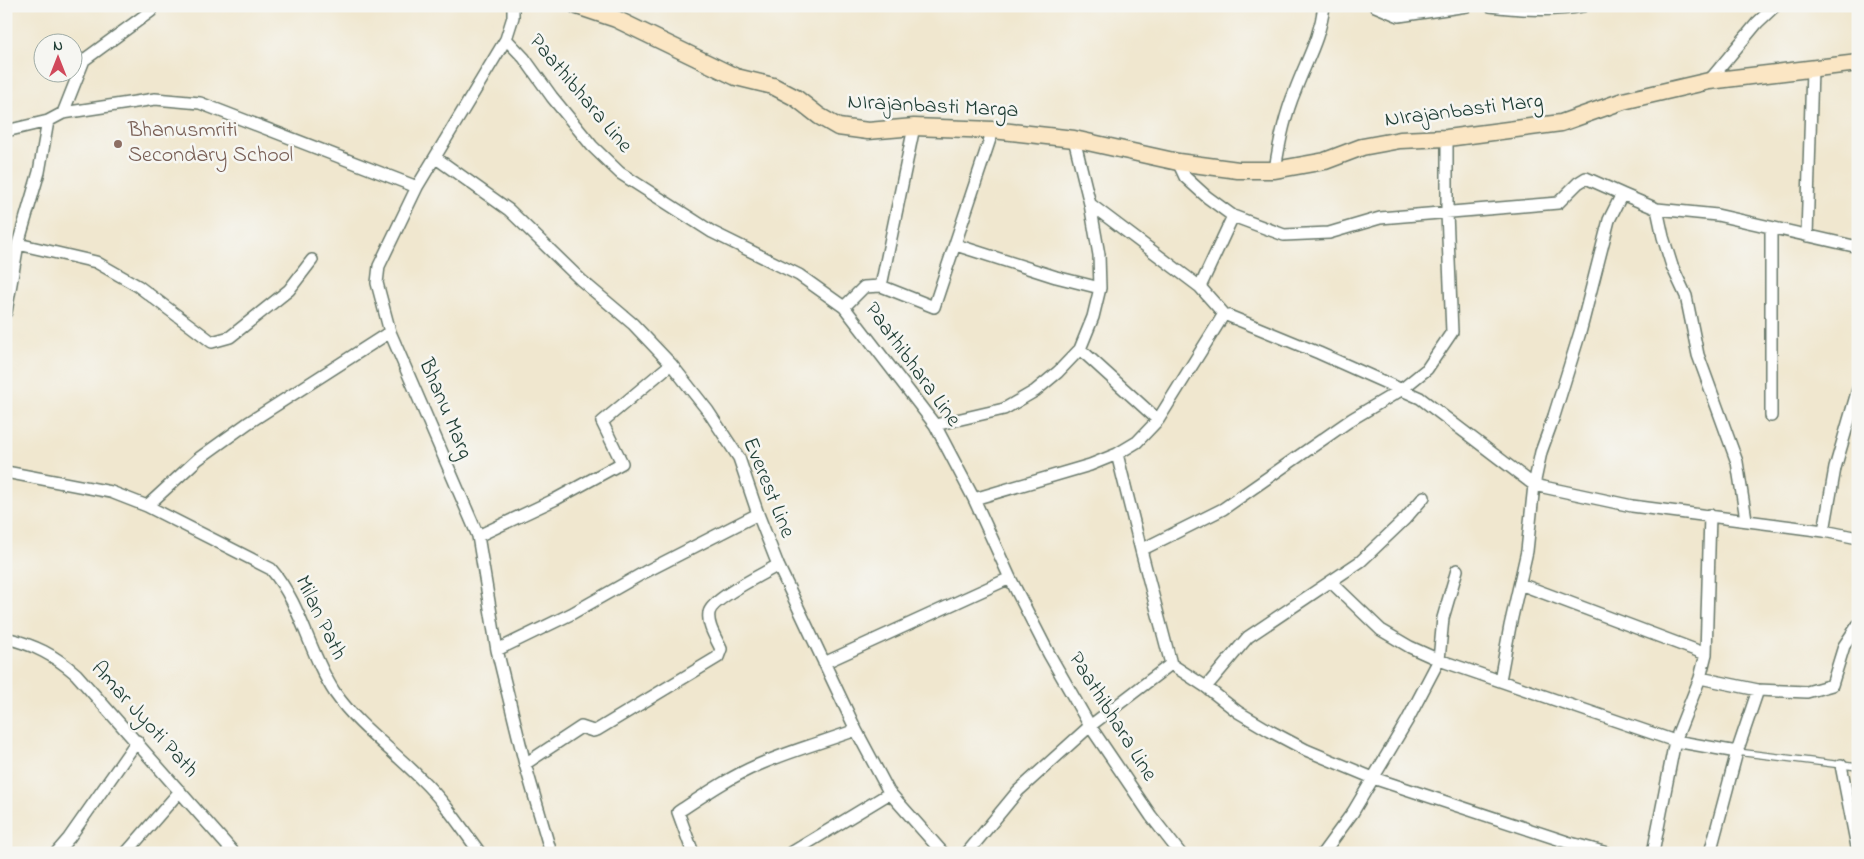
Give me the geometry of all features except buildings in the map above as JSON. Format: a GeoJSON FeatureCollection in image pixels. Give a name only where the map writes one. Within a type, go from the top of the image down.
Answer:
{"type":"FeatureCollection","features":[{"type":"Feature","properties":{"kind":"street","name":"Bhanu Marg"},"geometry":{"type":"LineString","coordinates":[[513,6],[513,17],[506,39],[417,188],[379,266],[377,283],[390,332],[478,536],[497,650],[551,853]]}},
{"type":"Feature","properties":{"kind":"street","name":"NIrajanbasti Marga"},"geometry":{"type":"LineString","coordinates":[[577,6],[616,20],[736,77],[773,86],[796,98],[819,116],[838,127],[868,131],[914,128],[993,130],[1074,139]]}},
{"type":"Feature","properties":{"kind":"street"},"geometry":{"type":"LineString","coordinates":[[1275,170],[1281,132],[1294,91],[1321,27],[1324,6]]}},
{"type":"Feature","properties":{"kind":"street"},"geometry":{"type":"LineString","coordinates":[[1375,6],[1399,16],[1467,6]]}},
{"type":"Feature","properties":{"kind":"street"},"geometry":{"type":"LineString","coordinates":[[1490,6],[1526,10],[1566,9],[1583,6]]}},
{"type":"Feature","properties":{"kind":"street"},"geometry":{"type":"LineString","coordinates":[[1709,81],[1757,23],[1775,6]]}},
{"type":"Feature","properties":{"kind":"street"},"geometry":{"type":"LineString","coordinates":[[63,113],[84,60],[151,8]]}},
{"type":"Feature","properties":{"kind":"street","name":"Paathibhara Line"},"geometry":{"type":"LineString","coordinates":[[506,39],[524,58],[552,97],[592,146],[620,173],[712,232],[798,275],[844,307],[935,425],[974,499],[1010,578],[1049,654],[1090,726],[1151,816],[1180,853]]}},
{"type":"Feature","properties":{"kind":"street","name":"NIrajanbasti Marg"},"geometry":{"type":"LineString","coordinates":[[1074,139],[1178,162],[1238,170],[1275,170],[1325,161],[1362,147],[1400,140],[1447,138],[1561,123],[1623,101],[1709,81],[1858,63]]}},
{"type":"Feature","properties":{"kind":"street"},"geometry":{"type":"LineString","coordinates":[[1806,236],[1812,69]]}},
{"type":"Feature","properties":{"kind":"street"},"geometry":{"type":"LineString","coordinates":[[6,131],[48,121],[63,113],[155,99],[200,103],[417,188]]}},
{"type":"Feature","properties":{"kind":"street"},"geometry":{"type":"LineString","coordinates":[[6,312],[18,244],[39,172],[48,121]]}},
{"type":"Feature","properties":{"kind":"street"},"geometry":{"type":"LineString","coordinates":[[882,286],[914,128]]}},
{"type":"Feature","properties":{"kind":"street"},"geometry":{"type":"LineString","coordinates":[[844,307],[864,287],[882,286],[934,307],[993,130]]}},
{"type":"Feature","properties":{"kind":"street"},"geometry":{"type":"LineString","coordinates":[[1141,550],[1223,509],[1352,419],[1401,390],[1427,369],[1452,332],[1447,213],[1447,138]]}},
{"type":"Feature","properties":{"kind":"street"},"geometry":{"type":"LineString","coordinates":[[935,425],[1004,409],[1034,391],[1058,372],[1080,349],[1094,316],[1100,288],[1099,255],[1090,204],[1074,139]]}},
{"type":"Feature","properties":{"kind":"street","name":"Everest Line"},"geometry":{"type":"LineString","coordinates":[[436,158],[509,210],[581,280],[633,324],[671,364],[708,410],[739,458],[778,565],[856,730],[890,793],[943,853]]}},
{"type":"Feature","properties":{"kind":"street"},"geometry":{"type":"LineString","coordinates":[[1178,162],[1186,177],[1207,197],[1233,216],[1284,234],[1329,233],[1380,218],[1558,203],[1578,182],[1586,178],[1657,209],[1717,215],[1771,229],[1858,247]]}},
{"type":"Feature","properties":{"kind":"street"},"geometry":{"type":"LineString","coordinates":[[1500,680],[1510,626],[1528,551],[1534,485],[1541,452],[1581,329],[1609,220],[1622,194]]}},
{"type":"Feature","properties":{"kind":"street"},"geometry":{"type":"LineString","coordinates":[[1090,204],[1200,287],[1224,314],[1319,353],[1420,398],[1534,485],[1632,506],[1824,531],[1858,538]]}},
{"type":"Feature","properties":{"kind":"street"},"geometry":{"type":"LineString","coordinates":[[1657,209],[1662,237],[1672,266],[1686,296],[1698,354],[1736,462],[1746,520]]}},
{"type":"Feature","properties":{"kind":"street"},"geometry":{"type":"LineString","coordinates":[[1200,287],[1233,216]]}},
{"type":"Feature","properties":{"kind":"street"},"geometry":{"type":"LineString","coordinates":[[1771,229],[1771,416]]}},
{"type":"Feature","properties":{"kind":"street"},"geometry":{"type":"LineString","coordinates":[[18,244],[96,262],[138,286],[212,342],[230,337],[290,290],[312,260]]}},
{"type":"Feature","properties":{"kind":"street"},"geometry":{"type":"LineString","coordinates":[[956,245],[1056,277],[1100,288]]}},
{"type":"Feature","properties":{"kind":"street"},"geometry":{"type":"LineString","coordinates":[[974,499],[1066,473],[1117,454],[1137,442],[1158,420],[1224,314]]}},
{"type":"Feature","properties":{"kind":"street"},"geometry":{"type":"LineString","coordinates":[[147,506],[198,459],[248,423],[390,332]]}},
{"type":"Feature","properties":{"kind":"street"},"geometry":{"type":"LineString","coordinates":[[1080,349],[1158,420]]}},
{"type":"Feature","properties":{"kind":"street"},"geometry":{"type":"LineString","coordinates":[[478,536],[556,499],[622,462],[602,422],[671,364]]}},
{"type":"Feature","properties":{"kind":"street"},"geometry":{"type":"LineString","coordinates":[[1824,531],[1835,468],[1858,389]]}},
{"type":"Feature","properties":{"kind":"street"},"geometry":{"type":"LineString","coordinates":[[1117,454],[1171,664],[1238,712],[1306,750],[1373,778],[1567,842],[1607,853]]}},
{"type":"Feature","properties":{"kind":"street","name":"Milan Path"},"geometry":{"type":"LineString","coordinates":[[6,472],[111,492],[147,506],[271,569],[282,582],[321,668],[336,694],[366,728],[420,777],[444,803],[480,853]]}},
{"type":"Feature","properties":{"kind":"street"},"geometry":{"type":"LineString","coordinates":[[1206,688],[1248,637],[1361,561],[1405,520],[1424,497]]}},
{"type":"Feature","properties":{"kind":"street"},"geometry":{"type":"LineString","coordinates":[[497,650],[571,614],[645,572],[758,514]]}},
{"type":"Feature","properties":{"kind":"street"},"geometry":{"type":"LineString","coordinates":[[1653,853],[1675,741],[1700,678],[1706,654],[1710,515]]}},
{"type":"Feature","properties":{"kind":"street"},"geometry":{"type":"LineString","coordinates":[[526,764],[581,727],[593,731],[597,730],[718,657],[720,649],[709,623],[709,611],[716,601],[778,565]]}},
{"type":"Feature","properties":{"kind":"street"},"geometry":{"type":"LineString","coordinates":[[1323,853],[1353,812],[1408,721],[1439,660],[1443,618],[1457,570]]}},
{"type":"Feature","properties":{"kind":"street"},"geometry":{"type":"LineString","coordinates":[[824,663],[1010,578]]}},
{"type":"Feature","properties":{"kind":"street"},"geometry":{"type":"LineString","coordinates":[[1330,582],[1381,630],[1410,647],[1439,660],[1675,741],[1737,752]]}},
{"type":"Feature","properties":{"kind":"street"},"geometry":{"type":"LineString","coordinates":[[1520,584],[1706,654]]}},
{"type":"Feature","properties":{"kind":"street"},"geometry":{"type":"LineString","coordinates":[[1700,678],[1758,690],[1807,692],[1832,685],[1844,646],[1858,625]]}},
{"type":"Feature","properties":{"kind":"street","name":"Amar Jyoti Path"},"geometry":{"type":"LineString","coordinates":[[6,638],[21,642],[56,657],[76,674],[234,853]]}},
{"type":"Feature","properties":{"kind":"street"},"geometry":{"type":"LineString","coordinates":[[966,853],[1018,791],[1090,726],[1171,664]]}},
{"type":"Feature","properties":{"kind":"street"},"geometry":{"type":"LineString","coordinates":[[1710,853],[1737,752],[1758,690]]}},
{"type":"Feature","properties":{"kind":"street"},"geometry":{"type":"LineString","coordinates":[[693,853],[678,812],[715,787],[756,766],[794,750],[856,730]]}},
{"type":"Feature","properties":{"kind":"street"},"geometry":{"type":"LineString","coordinates":[[56,853],[69,838],[137,741]]}},
{"type":"Feature","properties":{"kind":"street"},"geometry":{"type":"LineString","coordinates":[[1841,765],[1858,852]]}},
{"type":"Feature","properties":{"kind":"street"},"geometry":{"type":"LineString","coordinates":[[126,853],[180,791]]}},
{"type":"Feature","properties":{"kind":"street"},"geometry":{"type":"LineString","coordinates":[[790,853],[890,793]]}},
{"type":"Feature","properties":{"kind":"lane"},"geometry":{"type":"LineString","coordinates":[[1737,752],[1858,767]]}},
{"type":"Feature","properties":{"kind":"place","name":"Bhanusmriti Secondary School"},"geometry":{"type":"Point","coordinates":[118,144]}}]}
